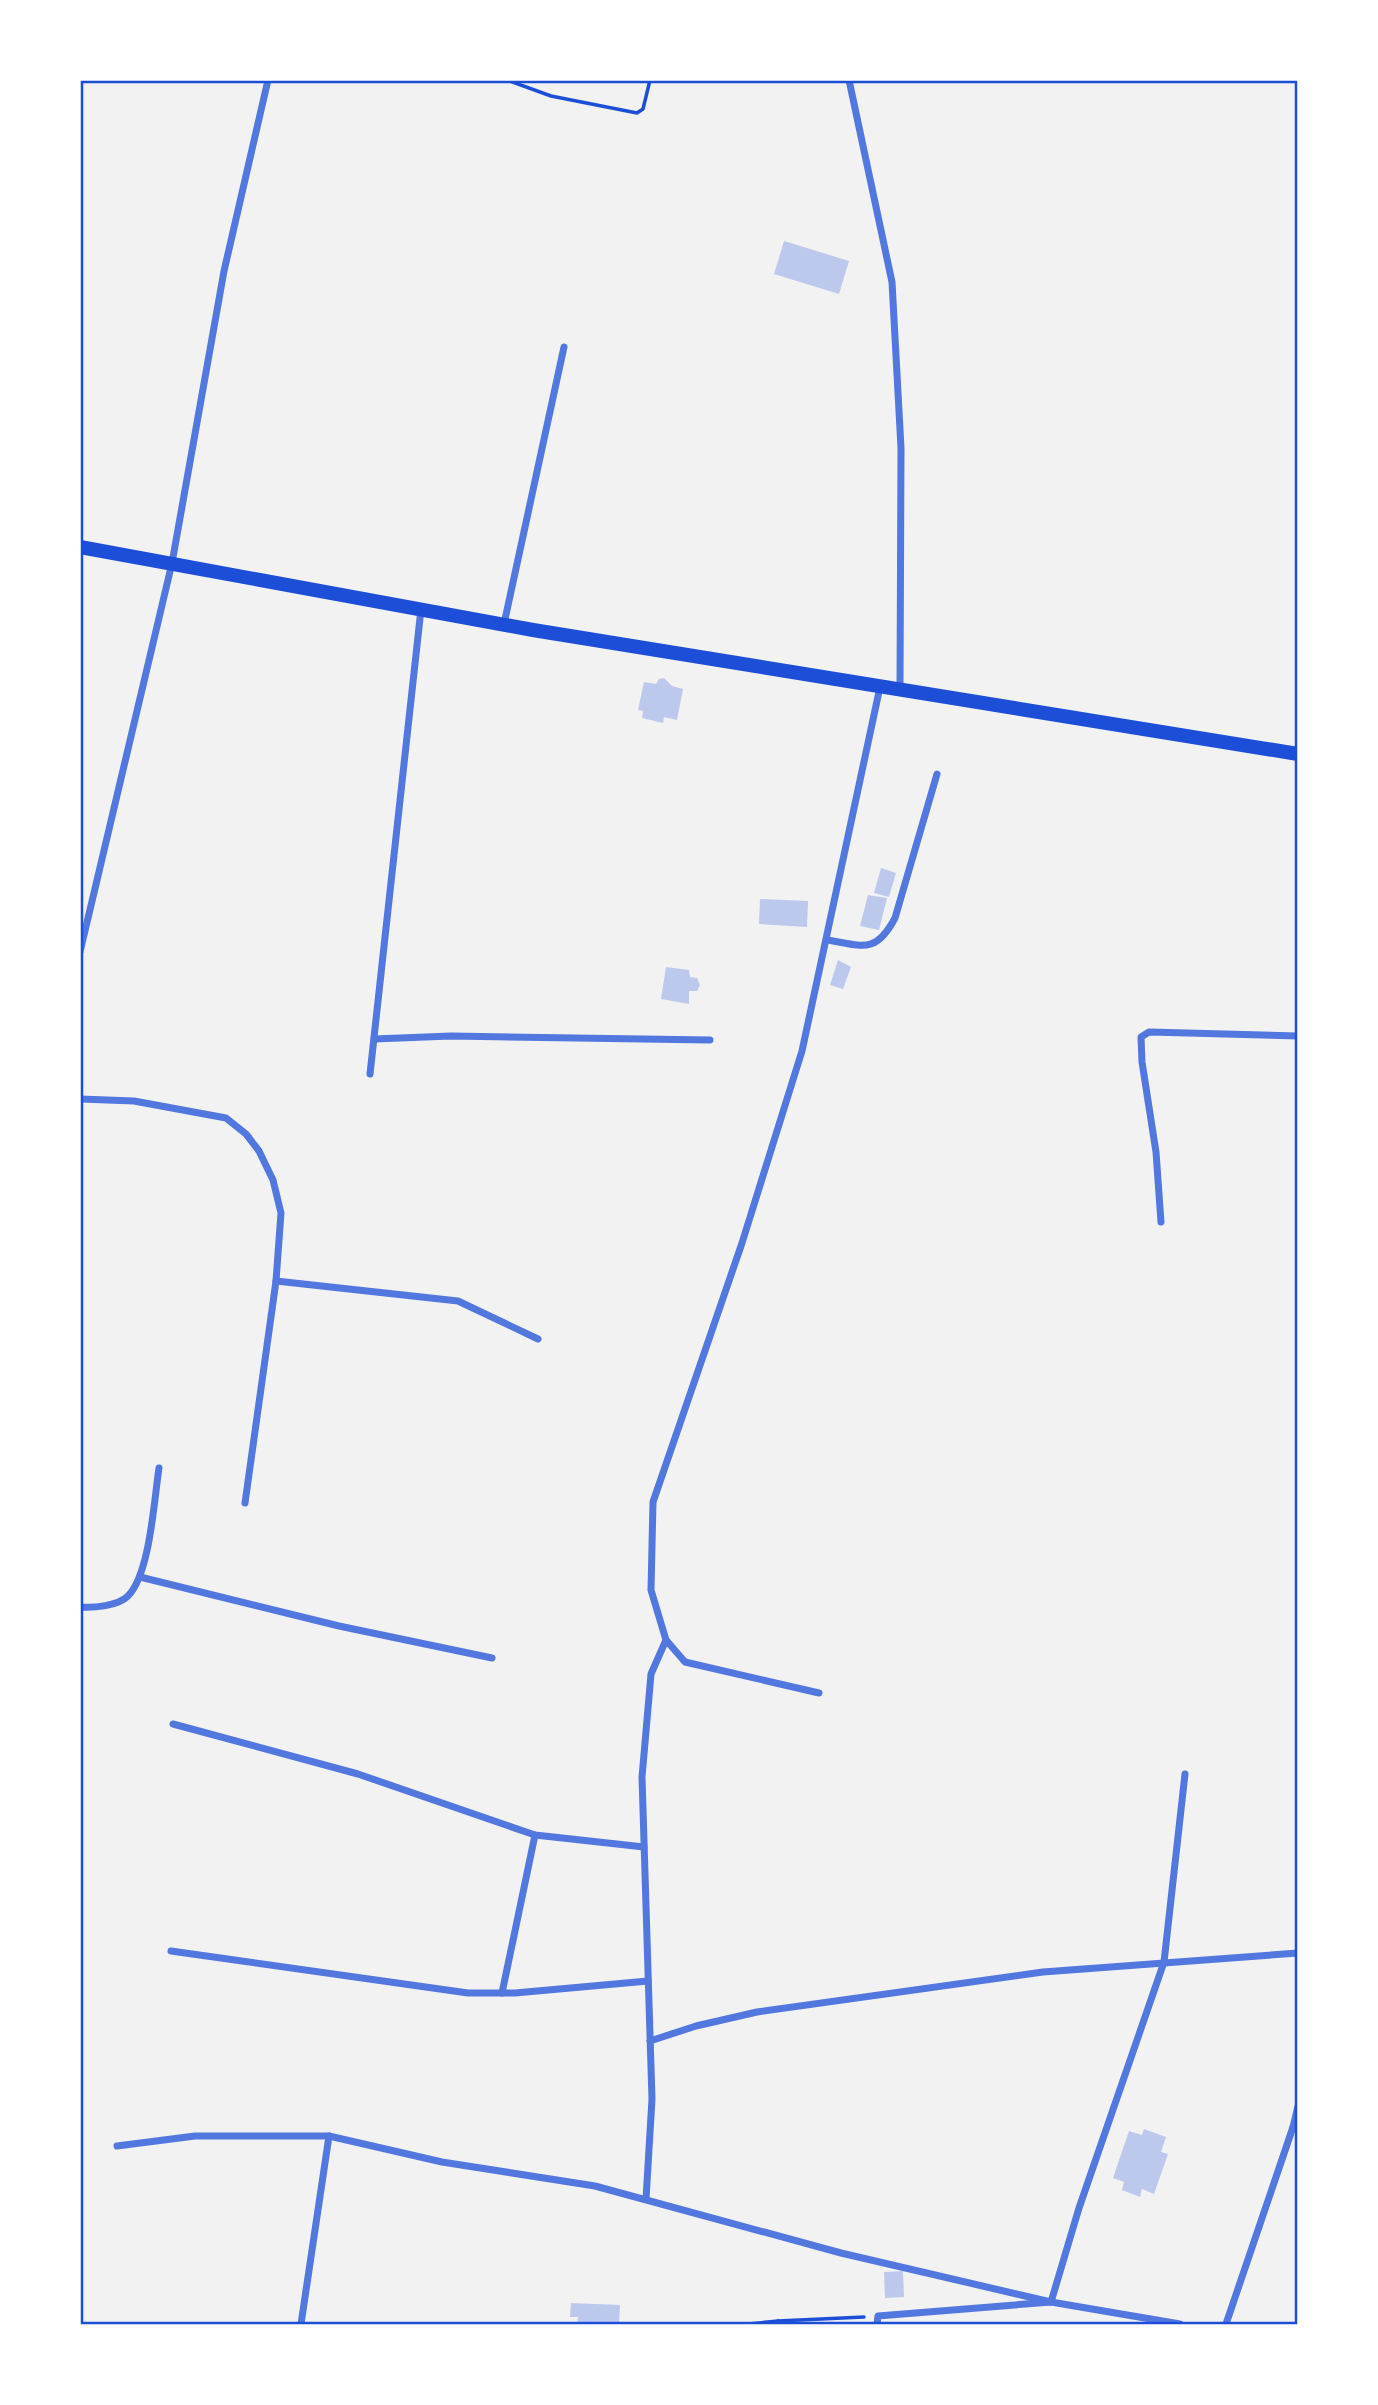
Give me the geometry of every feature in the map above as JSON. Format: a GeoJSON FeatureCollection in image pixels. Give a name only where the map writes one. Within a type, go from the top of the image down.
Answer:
{"type":"FeatureCollection","features":[{"type":"Feature","properties":{"kind":"main road"},"geometry":{"type":"LineString","coordinates":[[80,547],[505,624],[1297,754]]}},
{"type":"Feature","properties":{"kind":"street"},"geometry":{"type":"LineString","coordinates":[[80,952],[172,564],[224,271],[268,80]]}},
{"type":"Feature","properties":{"kind":"street"},"geometry":{"type":"LineString","coordinates":[[849,80],[892,282],[901,449],[900,687]]}},
{"type":"Feature","properties":{"kind":"street"},"geometry":{"type":"LineString","coordinates":[[505,624],[564,347]]}},
{"type":"Feature","properties":{"kind":"street"},"geometry":{"type":"LineString","coordinates":[[370,1074],[421,609]]}},
{"type":"Feature","properties":{"kind":"street"},"geometry":{"type":"LineString","coordinates":[[819,1693],[685,1662],[666,1640],[651,1590],[653,1502],[742,1243],[802,1051],[828,940],[880,684]]}},
{"type":"Feature","properties":{"kind":"street"},"geometry":{"type":"LineString","coordinates":[[828,940],[865,947],[884,938],[895,918],[937,774]]}},
{"type":"Feature","properties":{"kind":"street"},"geometry":{"type":"LineString","coordinates":[[1161,1222],[1156,1152],[1140,1046],[1141,1037],[1149,1032],[1297,1036]]}},
{"type":"Feature","properties":{"kind":"street"},"geometry":{"type":"LineString","coordinates":[[374,1039],[452,1036],[710,1040]]}},
{"type":"Feature","properties":{"kind":"street"},"geometry":{"type":"LineString","coordinates":[[80,1099],[134,1101],[226,1118],[246,1133],[259,1151],[273,1180],[281,1213],[276,1281],[245,1503]]}},
{"type":"Feature","properties":{"kind":"street"},"geometry":{"type":"LineString","coordinates":[[276,1281],[458,1301],[538,1339]]}},
{"type":"Feature","properties":{"kind":"street"},"geometry":{"type":"LineString","coordinates":[[80,1607],[117,1602],[128,1597],[140,1577],[159,1468]]}},
{"type":"Feature","properties":{"kind":"street"},"geometry":{"type":"LineString","coordinates":[[140,1577],[339,1626],[492,1658]]}},
{"type":"Feature","properties":{"kind":"street"},"geometry":{"type":"LineString","coordinates":[[646,2199],[652,2099],[642,1777],[645,1718],[651,1674],[666,1640]]}},
{"type":"Feature","properties":{"kind":"street"},"geometry":{"type":"LineString","coordinates":[[173,1724],[358,1773],[535,1835],[644,1847]]}},
{"type":"Feature","properties":{"kind":"street"},"geometry":{"type":"LineString","coordinates":[[1051,2302],[1079,2208],[1164,1962],[1185,1774]]}},
{"type":"Feature","properties":{"kind":"street"},"geometry":{"type":"LineString","coordinates":[[502,1993],[535,1835]]}},
{"type":"Feature","properties":{"kind":"street"},"geometry":{"type":"LineString","coordinates":[[171,1951],[468,1993],[502,1993],[648,1981]]}},
{"type":"Feature","properties":{"kind":"street"},"geometry":{"type":"LineString","coordinates":[[650,2041],[695,2026],[757,2011],[1043,1972],[1297,1953]]}},
{"type":"Feature","properties":{"kind":"street"},"geometry":{"type":"LineString","coordinates":[[1226,2325],[1295,2127],[1297,2106]]}},
{"type":"Feature","properties":{"kind":"street"},"geometry":{"type":"LineString","coordinates":[[117,2146],[195,2136],[329,2136],[442,2162],[595,2186],[841,2253],[1051,2302],[1180,2325]]}},
{"type":"Feature","properties":{"kind":"street"},"geometry":{"type":"LineString","coordinates":[[301,2325],[329,2136]]}},
{"type":"Feature","properties":{"kind":"street"},"geometry":{"type":"LineString","coordinates":[[878,2320],[1051,2302]]}},
{"type":"Feature","properties":{"kind":"path"},"geometry":{"type":"LineString","coordinates":[[507,80],[551,96],[637,113],[643,109],[650,80]]}},
{"type":"Feature","properties":{"kind":"path"},"geometry":{"type":"LineString","coordinates":[[748,2325],[878,2320]]}},
{"type":"Feature","properties":{"kind":"building"},"geometry":{"type":"Polygon","coordinates":[[[784,241],[849,261],[839,294],[774,274],[784,241]]]}},
{"type":"Feature","properties":{"kind":"building"},"geometry":{"type":"Polygon","coordinates":[[[664,678],[672,686],[683,689],[677,720],[664,717],[663,723],[642,718],[643,711],[638,710],[644,682],[656,684],[659,679],[664,678]]]}},
{"type":"Feature","properties":{"kind":"building"},"geometry":{"type":"Polygon","coordinates":[[[881,868],[896,873],[889,897],[874,893],[881,868]]]}},
{"type":"Feature","properties":{"kind":"building"},"geometry":{"type":"Polygon","coordinates":[[[868,895],[887,898],[879,930],[860,926],[868,895]]]}},
{"type":"Feature","properties":{"kind":"building"},"geometry":{"type":"Polygon","coordinates":[[[760,899],[808,901],[807,927],[759,924],[760,899]]]}},
{"type":"Feature","properties":{"kind":"building"},"geometry":{"type":"Polygon","coordinates":[[[838,960],[851,967],[843,989],[830,985],[838,960]]]}},
{"type":"Feature","properties":{"kind":"building"},"geometry":{"type":"Polygon","coordinates":[[[666,967],[689,970],[690,977],[697,978],[700,985],[697,991],[689,991],[689,1004],[661,999],[666,967]]]}},
{"type":"Feature","properties":{"kind":"building"},"geometry":{"type":"Polygon","coordinates":[[[1144,2129],[1166,2137],[1161,2152],[1168,2154],[1154,2194],[1142,2189],[1140,2197],[1122,2190],[1124,2182],[1113,2178],[1129,2131],[1142,2135],[1144,2129]]]}},
{"type":"Feature","properties":{"kind":"building"},"geometry":{"type":"Polygon","coordinates":[[[903,2271],[904,2297],[885,2298],[884,2272],[903,2271]]]}},
{"type":"Feature","properties":{"kind":"building"},"geometry":{"type":"Polygon","coordinates":[[[571,2303],[620,2305],[619,2324],[577,2324],[578,2317],[570,2317],[571,2303]]]}}]}
